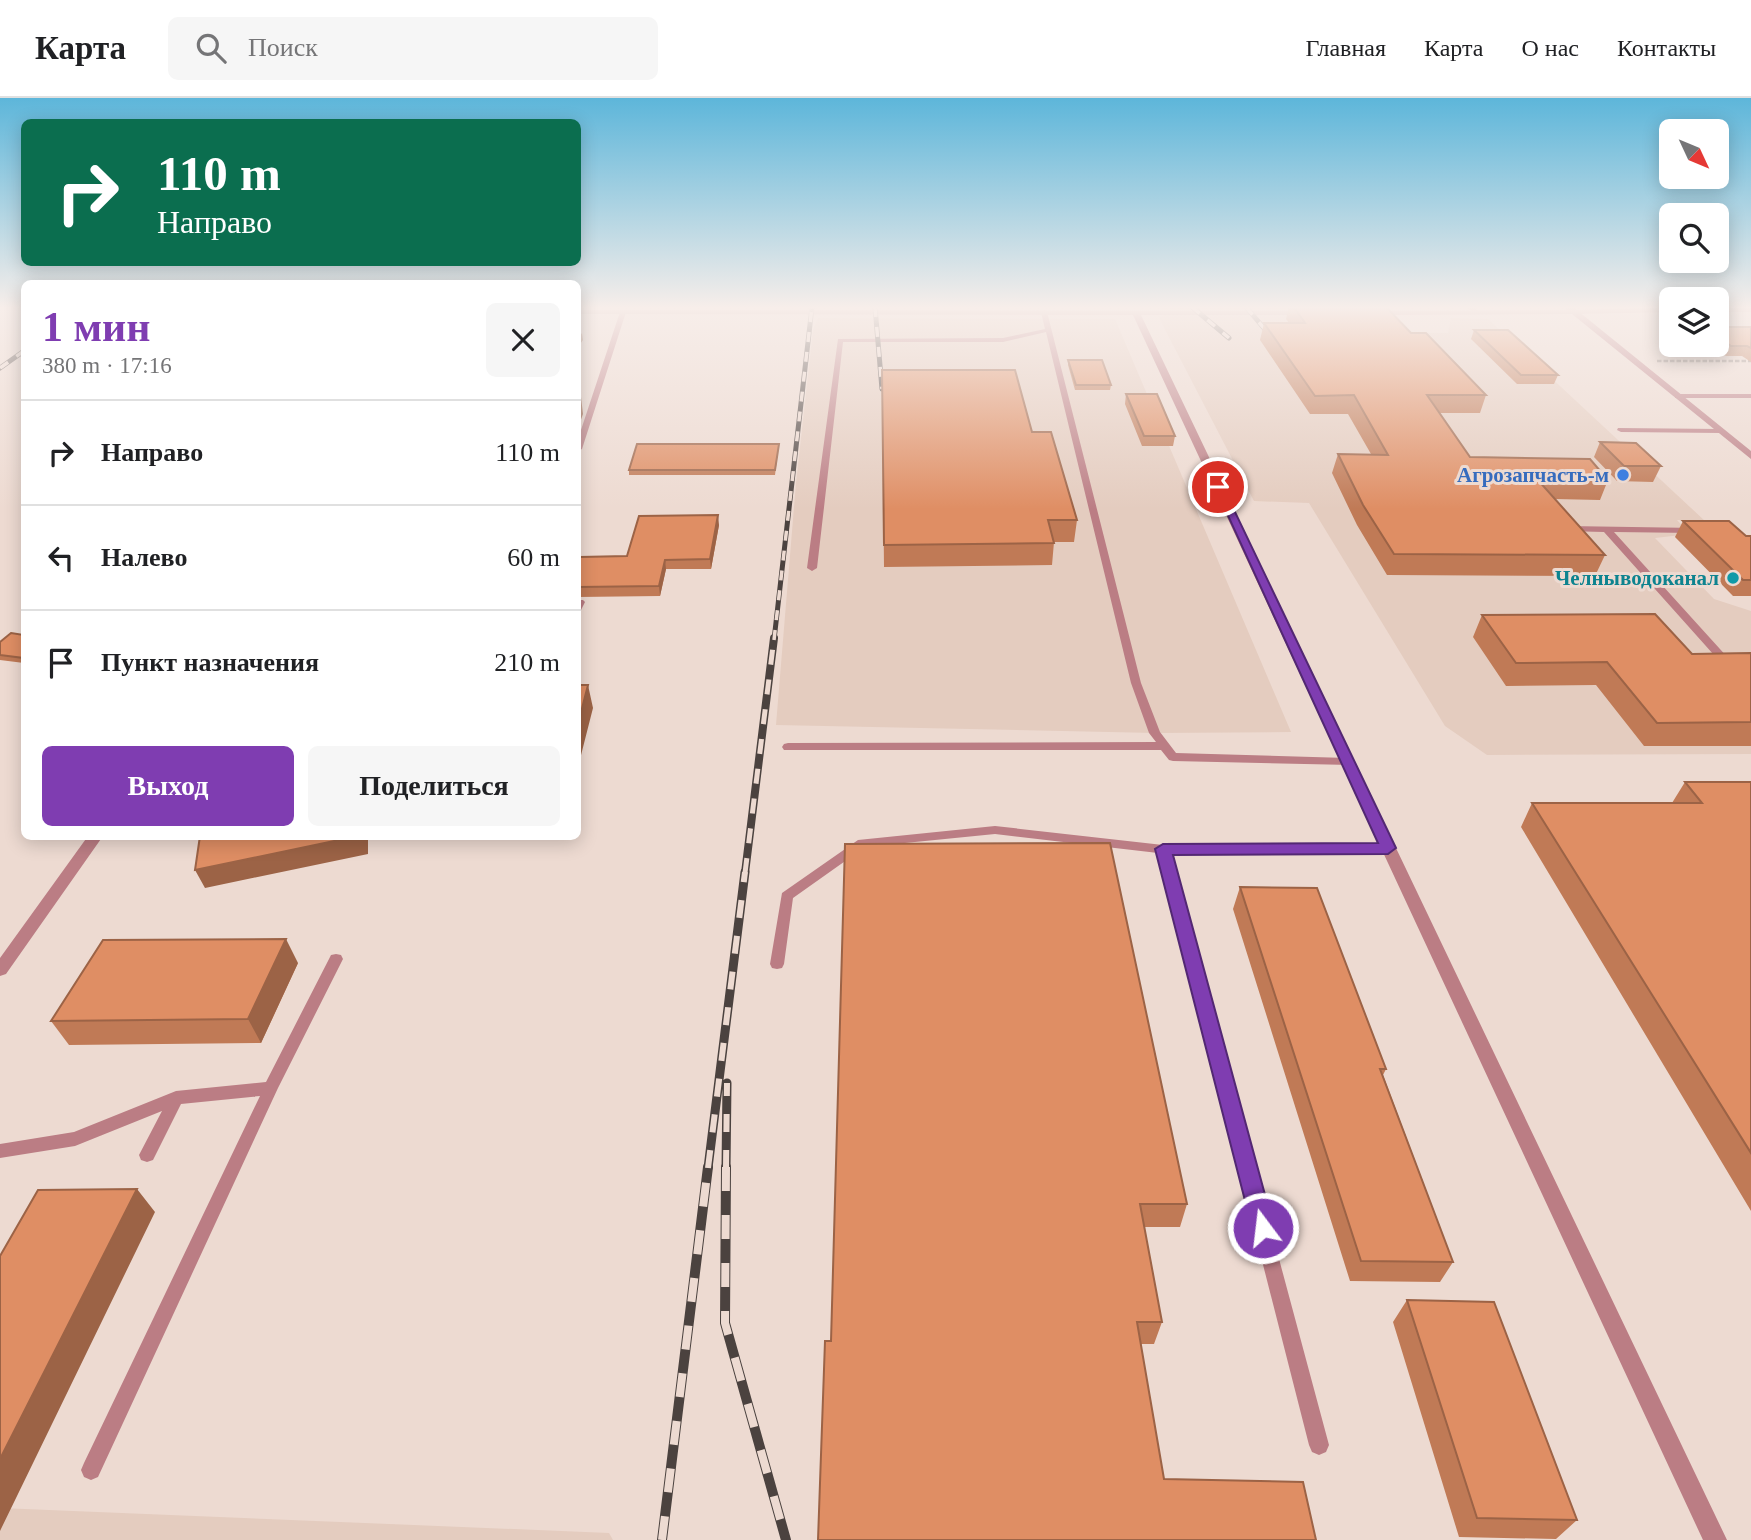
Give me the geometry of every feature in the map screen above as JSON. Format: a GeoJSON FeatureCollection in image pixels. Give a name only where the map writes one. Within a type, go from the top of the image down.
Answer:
{"type":"FeatureCollection","features":[{"type":"Feature","properties":{"kind":"street"},"geometry":{"type":"LineString","coordinates":[[1165,374],[1715,1540]]}},
{"type":"Feature","properties":{"kind":"street"},"geometry":{"type":"LineString","coordinates":[[1651,374],[1751,456]]}},
{"type":"Feature","properties":{"kind":"street"},"geometry":{"type":"LineString","coordinates":[[0,970],[93,840]]}},
{"type":"Feature","properties":{"kind":"lane"},"geometry":{"type":"LineString","coordinates":[[581,440],[603,374]]}},
{"type":"Feature","properties":{"kind":"lane"},"geometry":{"type":"LineString","coordinates":[[812,568],[836,374]]}},
{"type":"Feature","properties":{"kind":"lane"},"geometry":{"type":"LineString","coordinates":[[1059,374],[1136,683],[1155,733],[1173,757],[1347,762]]}},
{"type":"Feature","properties":{"kind":"lane"},"geometry":{"type":"LineString","coordinates":[[1678,396],[1751,396]]}},
{"type":"Feature","properties":{"kind":"lane"},"geometry":{"type":"LineString","coordinates":[[1621,430],[1721,431]]}},
{"type":"Feature","properties":{"kind":"lane"},"geometry":{"type":"LineString","coordinates":[[1567,529],[1711,530]]}},
{"type":"Feature","properties":{"kind":"lane"},"geometry":{"type":"LineString","coordinates":[[1606,529],[1726,662],[1751,662]]}},
{"type":"Feature","properties":{"kind":"lane"},"geometry":{"type":"LineString","coordinates":[[788,747],[1165,746]]}},
{"type":"Feature","properties":{"kind":"lane"},"geometry":{"type":"LineString","coordinates":[[777,964],[787,895],[862,843],[995,830],[1163,849],[1388,848]]}},
{"type":"Feature","properties":{"kind":"lane"},"geometry":{"type":"LineString","coordinates":[[1163,849],[1320,1445]]}},
{"type":"Feature","properties":{"kind":"lane"},"geometry":{"type":"LineString","coordinates":[[91,1470],[271,1088],[336,960]]}},
{"type":"Feature","properties":{"kind":"lane"},"geometry":{"type":"LineString","coordinates":[[0,1151],[75,1139],[176,1098],[271,1088]]}},
{"type":"Feature","properties":{"kind":"lane"},"geometry":{"type":"LineString","coordinates":[[147,1155],[176,1098]]}},
{"type":"Feature","properties":{"kind":"shaded area"},"geometry":{"type":"Polygon","coordinates":[[[808,374],[1139,374],[1291,732],[1155,733],[776,725],[796,483],[808,374]]]}},
{"type":"Feature","properties":{"kind":"shaded area"},"geometry":{"type":"Polygon","coordinates":[[[1188,374],[1547,374],[1705,521],[1677,520],[1690,534],[1655,538],[1714,599],[1751,611],[1751,754],[1487,755],[1445,726],[1309,503],[1254,501],[1188,374]]]}},
{"type":"Feature","properties":{"kind":"shaded area"},"geometry":{"type":"Polygon","coordinates":[[[0,1508],[609,1533],[613,1540],[0,1540],[0,1508]]]}},
{"type":"Feature","properties":{"kind":"building"},"geometry":{"type":"Polygon","coordinates":[[[882,374],[1016,374],[1032,432],[1051,432],[1077,520],[1048,520],[1054,543],[884,545],[882,374]]]}},
{"type":"Feature","properties":{"kind":"building"},"geometry":{"type":"Polygon","coordinates":[[[1073,374],[1107,374],[1111,385],[1076,385],[1073,374]]]}},
{"type":"Feature","properties":{"kind":"building"},"geometry":{"type":"Polygon","coordinates":[[[1300,374],[1466,374],[1486,395],[1427,395],[1470,457],[1590,459],[1608,480],[1537,479],[1605,555],[1394,554],[1363,505],[1338,454],[1388,455],[1354,395],[1315,396],[1300,374]]]}},
{"type":"Feature","properties":{"kind":"building"},"geometry":{"type":"Polygon","coordinates":[[[1126,394],[1157,394],[1175,436],[1144,436],[1126,394]]]}},
{"type":"Feature","properties":{"kind":"building"},"geometry":{"type":"Polygon","coordinates":[[[1600,442],[1636,443],[1661,466],[1624,466],[1600,442]]]}},
{"type":"Feature","properties":{"kind":"building"},"geometry":{"type":"Polygon","coordinates":[[[637,444],[779,444],[775,470],[629,470],[637,444]]]}},
{"type":"Feature","properties":{"kind":"building"},"geometry":{"type":"Polygon","coordinates":[[[718,515],[710,559],[665,560],[659,586],[581,587],[581,557],[627,556],[639,516],[718,515]]]}},
{"type":"Feature","properties":{"kind":"building"},"geometry":{"type":"Polygon","coordinates":[[[1683,521],[1729,521],[1746,536],[1751,536],[1751,580],[1743,580],[1683,521]]]}},
{"type":"Feature","properties":{"kind":"building"},"geometry":{"type":"Polygon","coordinates":[[[1655,614],[1692,654],[1751,653],[1751,722],[1657,723],[1607,662],[1516,663],[1482,615],[1655,614]]]}},
{"type":"Feature","properties":{"kind":"building"},"geometry":{"type":"Polygon","coordinates":[[[11,633],[21,635],[21,658],[0,655],[0,642],[11,633]]]}},
{"type":"Feature","properties":{"kind":"building"},"geometry":{"type":"Polygon","coordinates":[[[581,685],[588,685],[581,712],[581,685]]]}},
{"type":"Feature","properties":{"kind":"building"},"geometry":{"type":"Polygon","coordinates":[[[1685,782],[1751,782],[1751,1153],[1532,803],[1702,803],[1685,782]]]}},
{"type":"Feature","properties":{"kind":"building"},"geometry":{"type":"Polygon","coordinates":[[[199,840],[339,840],[195,870],[199,840]]]}},
{"type":"Feature","properties":{"kind":"building"},"geometry":{"type":"Polygon","coordinates":[[[1110,843],[1187,1204],[1140,1204],[1162,1322],[1137,1322],[1164,1479],[1303,1482],[1316,1540],[818,1540],[825,1341],[831,1341],[845,844],[1110,843]]]}},
{"type":"Feature","properties":{"kind":"building"},"geometry":{"type":"Polygon","coordinates":[[[1240,887],[1317,888],[1386,1069],[1380,1069],[1453,1262],[1361,1261],[1240,887]]]}},
{"type":"Feature","properties":{"kind":"building"},"geometry":{"type":"Polygon","coordinates":[[[286,939],[248,1019],[51,1021],[103,940],[286,939]]]}},
{"type":"Feature","properties":{"kind":"building"},"geometry":{"type":"Polygon","coordinates":[[[137,1189],[0,1459],[0,1256],[38,1190],[137,1189]]]}},
{"type":"Feature","properties":{"kind":"building"},"geometry":{"type":"Polygon","coordinates":[[[1407,1300],[1494,1302],[1577,1520],[1477,1518],[1407,1300]]]}},
{"type":"Feature","properties":{"kind":"railway"},"geometry":{"type":"LineString","coordinates":[[774,640],[804,374]]}},
{"type":"Feature","properties":{"kind":"railway"},"geometry":{"type":"LineString","coordinates":[[881,374],[882,389]]}},
{"type":"Feature","properties":{"kind":"railway"},"geometry":{"type":"LineString","coordinates":[[745,873],[774,638]]}},
{"type":"Feature","properties":{"kind":"railway"},"geometry":{"type":"LineString","coordinates":[[708,1168],[745,872]]}},
{"type":"Feature","properties":{"kind":"railway"},"geometry":{"type":"LineString","coordinates":[[726,1168],[727,1083]]}},
{"type":"Feature","properties":{"kind":"railway"},"geometry":{"type":"LineString","coordinates":[[662,1540],[708,1167]]}},
{"type":"Feature","properties":{"kind":"railway"},"geometry":{"type":"LineString","coordinates":[[726,1167],[725,1323],[786,1540]]}},
{"type":"Feature","properties":{"kind":"place","name":"Агрозапчасть-м"},"geometry":{"type":"Point","coordinates":[1623,475]}},
{"type":"Feature","properties":{"kind":"place","name":"Челныводоканал"},"geometry":{"type":"Point","coordinates":[1733,578]}},
{"type":"Feature","properties":{"kind":"route"},"geometry":{"type":"LineString","coordinates":[[1218,487],[1388,848],[1163,849],[1263,1228]]}}]}
